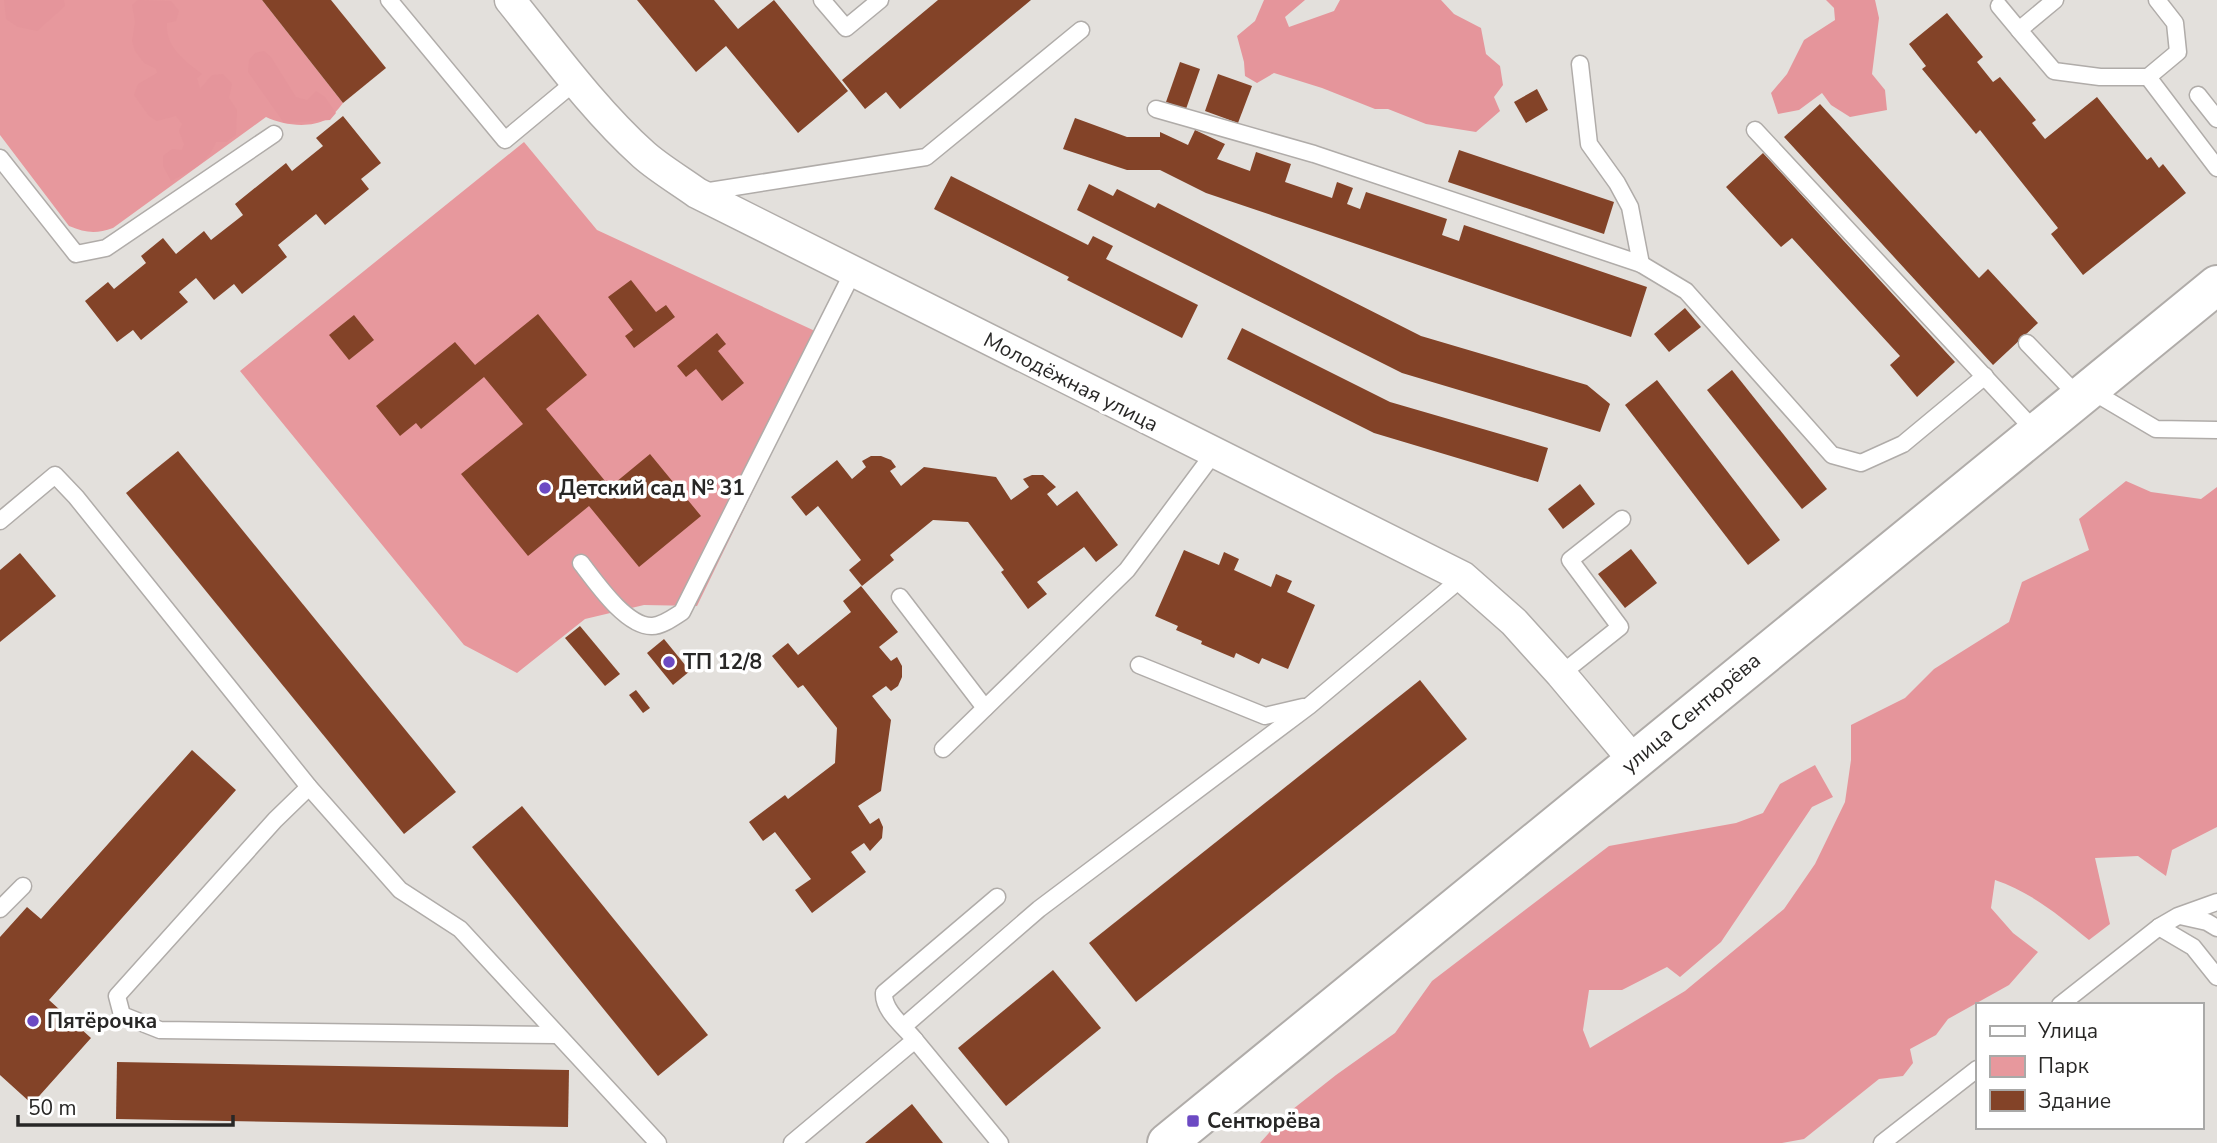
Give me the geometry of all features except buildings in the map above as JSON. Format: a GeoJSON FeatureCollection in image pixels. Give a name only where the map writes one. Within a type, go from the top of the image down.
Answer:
{"type":"FeatureCollection","features":[{"type":"Feature","properties":{"kind":"main road","name":"улица Сентюрёва"},"geometry":{"type":"LineString","coordinates":[[1167,1143],[2217,285]]}},
{"type":"Feature","properties":{"kind":"street","name":"Молодёжная улица"},"geometry":{"type":"LineString","coordinates":[[510,0],[576,81],[645,155],[697,193],[1463,577],[1514,622],[1634,761]]}},
{"type":"Feature","properties":{"kind":"lane"},"geometry":{"type":"LineString","coordinates":[[389,0],[505,140],[576,81]]}},
{"type":"Feature","properties":{"kind":"lane"},"geometry":{"type":"LineString","coordinates":[[822,0],[846,28],[880,0]]}},
{"type":"Feature","properties":{"kind":"lane"},"geometry":{"type":"LineString","coordinates":[[2019,30],[2055,0]]}},
{"type":"Feature","properties":{"kind":"lane"},"geometry":{"type":"LineString","coordinates":[[1999,6],[2054,71],[2100,77],[2148,78],[2178,52],[2175,23],[2157,0]]}},
{"type":"Feature","properties":{"kind":"lane"},"geometry":{"type":"LineString","coordinates":[[697,193],[926,157],[1082,30]]}},
{"type":"Feature","properties":{"kind":"lane"},"geometry":{"type":"LineString","coordinates":[[1580,64],[1588,144],[1617,183],[1630,207],[1641,264]]}},
{"type":"Feature","properties":{"kind":"lane"},"geometry":{"type":"LineString","coordinates":[[2148,78],[2217,168]]}},
{"type":"Feature","properties":{"kind":"lane"},"geometry":{"type":"LineString","coordinates":[[2198,95],[2217,118]]}},
{"type":"Feature","properties":{"kind":"lane"},"geometry":{"type":"LineString","coordinates":[[1156,109],[1314,154],[1641,264],[1686,292],[1743,359],[1832,455],[1861,463],[1903,444],[1985,376]]}},
{"type":"Feature","properties":{"kind":"lane"},"geometry":{"type":"LineString","coordinates":[[1755,130],[2037,433]]}},
{"type":"Feature","properties":{"kind":"lane"},"geometry":{"type":"LineString","coordinates":[[0,158],[76,254],[106,248],[274,134]]}},
{"type":"Feature","properties":{"kind":"lane"},"geometry":{"type":"LineString","coordinates":[[581,563],[612,602],[638,622],[651,626],[668,621],[682,612],[853,272]]}},
{"type":"Feature","properties":{"kind":"lane"},"geometry":{"type":"LineString","coordinates":[[2027,343],[2085,394],[2156,429],[2217,430]]}},
{"type":"Feature","properties":{"kind":"lane"},"geometry":{"type":"LineString","coordinates":[[943,749],[1127,570],[1214,453]]}},
{"type":"Feature","properties":{"kind":"lane"},"geometry":{"type":"LineString","coordinates":[[0,521],[55,475],[76,497],[309,787],[400,890],[460,929],[658,1143]]}},
{"type":"Feature","properties":{"kind":"lane"},"geometry":{"type":"LineString","coordinates":[[1561,674],[1620,627],[1570,560],[1622,519]]}},
{"type":"Feature","properties":{"kind":"lane"},"geometry":{"type":"LineString","coordinates":[[904,1026],[1040,909],[1309,706],[1463,577]]}},
{"type":"Feature","properties":{"kind":"lane"},"geometry":{"type":"LineString","coordinates":[[900,597],[985,708]]}},
{"type":"Feature","properties":{"kind":"lane"},"geometry":{"type":"LineString","coordinates":[[1139,665],[1265,716],[1309,706]]}},
{"type":"Feature","properties":{"kind":"lane"},"geometry":{"type":"LineString","coordinates":[[309,787],[275,820],[117,996],[122,1015],[160,1030],[556,1035]]}},
{"type":"Feature","properties":{"kind":"lane"},"geometry":{"type":"LineString","coordinates":[[0,909],[23,886]]}},
{"type":"Feature","properties":{"kind":"lane"},"geometry":{"type":"LineString","coordinates":[[997,897],[884,993],[884,1000],[1000,1143]]}},
{"type":"Feature","properties":{"kind":"lane"},"geometry":{"type":"LineString","coordinates":[[2063,1003],[2159,927],[2178,916],[2217,902]]}},
{"type":"Feature","properties":{"kind":"lane"},"geometry":{"type":"LineString","coordinates":[[2178,916],[2207,922],[2217,928]]}},
{"type":"Feature","properties":{"kind":"lane"},"geometry":{"type":"LineString","coordinates":[[2159,927],[2193,947],[2217,977]]}},
{"type":"Feature","properties":{"kind":"lane"},"geometry":{"type":"LineString","coordinates":[[792,1143],[915,1040]]}},
{"type":"Feature","properties":{"kind":"lane"},"geometry":{"type":"LineString","coordinates":[[1882,1143],[1976,1070]]}},
{"type":"Feature","properties":{"kind":"green space"},"geometry":{"type":"Polygon","coordinates":[[[0,0],[262,0],[343,103],[329,118],[312,124],[288,124],[266,117],[113,228],[96,232],[81,230],[69,226],[0,135],[0,0]]]}},
{"type":"Feature","properties":{"kind":"green space","name":"Детский сад № 31"},"geometry":{"type":"Polygon","coordinates":[[[524,142],[597,230],[828,337],[697,606],[644,605],[585,619],[517,673],[464,645],[240,371],[524,142]]]}},
{"type":"Feature","properties":{"kind":"shaded area"},"geometry":{"type":"Polygon","coordinates":[[[4,0],[64,0],[65,6],[37,31],[18,27],[6,19],[4,0]]]}},
{"type":"Feature","properties":{"kind":"shaded area"},"geometry":{"type":"Polygon","coordinates":[[[138,0],[171,1],[179,11],[176,21],[167,23],[167,32],[173,46],[202,74],[197,78],[200,89],[212,75],[223,74],[232,84],[229,98],[237,110],[236,135],[226,142],[216,142],[203,161],[171,181],[163,166],[163,156],[172,149],[182,150],[184,144],[179,131],[182,124],[176,116],[157,121],[149,116],[134,95],[138,84],[157,73],[156,69],[144,63],[135,51],[132,41],[135,22],[132,5],[138,0]]]}},
{"type":"Feature","properties":{"kind":"shaded area"},"geometry":{"type":"Polygon","coordinates":[[[1264,0],[1305,0],[1285,17],[1289,27],[1334,11],[1340,0],[1441,0],[1454,14],[1481,28],[1486,54],[1500,66],[1503,85],[1494,97],[1500,111],[1476,132],[1426,124],[1388,109],[1375,109],[1274,73],[1257,83],[1245,76],[1237,36],[1255,21],[1264,0]]]}},
{"type":"Feature","properties":{"kind":"shaded area"},"geometry":{"type":"Polygon","coordinates":[[[1826,0],[1875,0],[1879,18],[1872,74],[1885,90],[1887,110],[1850,117],[1831,105],[1822,93],[1799,110],[1778,114],[1771,93],[1787,74],[1804,40],[1835,20],[1834,8],[1826,0]]]}},
{"type":"Feature","properties":{"kind":"shaded area"},"geometry":{"type":"Polygon","coordinates":[[[264,51],[271,57],[296,97],[307,100],[316,91],[325,97],[336,113],[330,120],[284,123],[248,72],[249,60],[255,53],[264,51]]]}},
{"type":"Feature","properties":{"kind":"shaded area"},"geometry":{"type":"Polygon","coordinates":[[[2126,481],[2151,492],[2201,499],[2217,487],[2217,827],[2172,850],[2166,876],[2138,856],[2095,858],[2110,924],[2089,940],[2033,898],[1995,880],[1991,908],[2013,933],[2038,952],[2009,985],[1948,1019],[1936,1035],[1910,1049],[1913,1063],[1903,1076],[1879,1079],[1804,1139],[1782,1143],[1260,1143],[1283,1117],[1395,1033],[1432,981],[1609,846],[1736,823],[1763,813],[1780,784],[1815,765],[1833,797],[1812,807],[1721,942],[1680,977],[1667,967],[1622,990],[1589,990],[1583,1030],[1590,1048],[1685,991],[1784,909],[1815,864],[1845,802],[1851,760],[1851,725],[1905,698],[1934,669],[2009,622],[2022,582],[2089,550],[2079,519],[2126,481]]]}},
{"type":"Feature","properties":{"kind":"place","name":"Детский сад № 31"},"geometry":{"type":"Point","coordinates":[545,488]}},
{"type":"Feature","properties":{"kind":"place","name":"ТП 12/8"},"geometry":{"type":"Point","coordinates":[669,662]}},
{"type":"Feature","properties":{"kind":"place","name":"Пятёрочка"},"geometry":{"type":"Point","coordinates":[33,1021]}},
{"type":"Feature","properties":{"kind":"place","name":"Сентюрёва"},"geometry":{"type":"Point","coordinates":[1193,1121]}}]}
